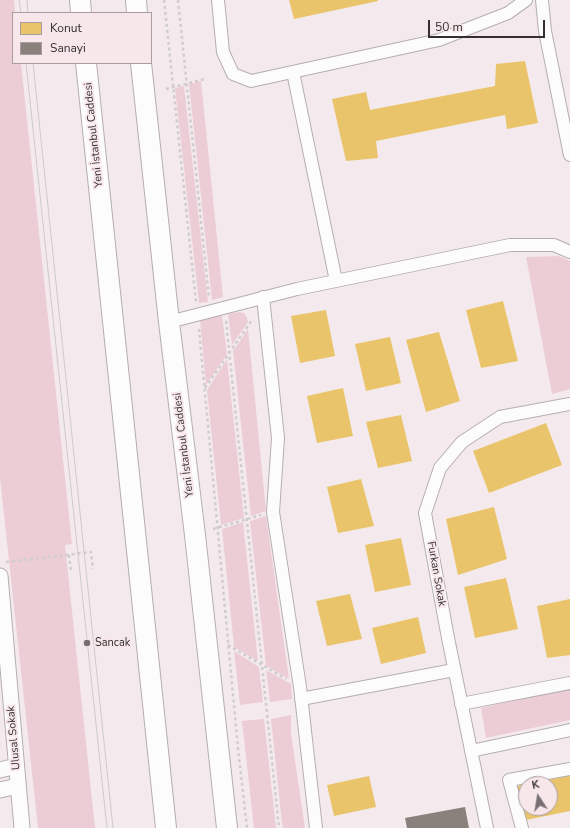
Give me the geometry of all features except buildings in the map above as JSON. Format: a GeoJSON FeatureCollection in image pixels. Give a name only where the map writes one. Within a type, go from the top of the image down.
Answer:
{"type":"FeatureCollection","features":[{"type":"Feature","properties":{"kind":"highway"},"geometry":{"type":"LineString","coordinates":[[80,0],[81,12]]}},
{"type":"Feature","properties":{"kind":"highway"},"geometry":{"type":"LineString","coordinates":[[136,0],[137,12]]}},
{"type":"Feature","properties":{"kind":"highway","name":"Yeni İstanbul Caddesi"},"geometry":{"type":"LineString","coordinates":[[86,64],[166,828]]}},
{"type":"Feature","properties":{"kind":"highway","name":"Yeni İstanbul Caddesi"},"geometry":{"type":"LineString","coordinates":[[141,64],[227,828]]}},
{"type":"Feature","properties":{"kind":"street"},"geometry":{"type":"LineString","coordinates":[[218,0],[223,52],[233,74],[251,81],[439,40],[508,13],[526,0]]}},
{"type":"Feature","properties":{"kind":"street"},"geometry":{"type":"LineString","coordinates":[[542,0],[545,31],[570,155]]}},
{"type":"Feature","properties":{"kind":"street"},"geometry":{"type":"LineString","coordinates":[[293,72],[336,281]]}},
{"type":"Feature","properties":{"kind":"street"},"geometry":{"type":"LineString","coordinates":[[169,322],[336,281],[510,245],[554,245],[570,252]]}},
{"type":"Feature","properties":{"kind":"street"},"geometry":{"type":"LineString","coordinates":[[263,299],[278,438],[273,512],[300,693],[316,828]]}},
{"type":"Feature","properties":{"kind":"street","name":"Furkan Sokak"},"geometry":{"type":"LineString","coordinates":[[487,828],[454,670],[425,513],[440,468],[462,442],[500,417],[570,404]]}},
{"type":"Feature","properties":{"kind":"street","name":"Ulusal Sokak"},"geometry":{"type":"LineString","coordinates":[[0,576],[22,828]]}},
{"type":"Feature","properties":{"kind":"street"},"geometry":{"type":"LineString","coordinates":[[300,693],[454,670]]}},
{"type":"Feature","properties":{"kind":"street"},"geometry":{"type":"LineString","coordinates":[[461,704],[570,683]]}},
{"type":"Feature","properties":{"kind":"street"},"geometry":{"type":"LineString","coordinates":[[471,751],[570,730]]}},
{"type":"Feature","properties":{"kind":"street"},"geometry":{"type":"LineString","coordinates":[[0,770],[16,766]]}},
{"type":"Feature","properties":{"kind":"street"},"geometry":{"type":"LineString","coordinates":[[522,828],[509,780],[570,769]]}},
{"type":"Feature","properties":{"kind":"street"},"geometry":{"type":"LineString","coordinates":[[0,790],[18,786]]}},
{"type":"Feature","properties":{"kind":"path"},"geometry":{"type":"LineString","coordinates":[[164,0],[196,299]]}},
{"type":"Feature","properties":{"kind":"path"},"geometry":{"type":"LineString","coordinates":[[178,0],[210,301]]}},
{"type":"Feature","properties":{"kind":"path"},"geometry":{"type":"LineString","coordinates":[[166,88],[205,79]]}},
{"type":"Feature","properties":{"kind":"path"},"geometry":{"type":"LineString","coordinates":[[205,389],[263,299]]}},
{"type":"Feature","properties":{"kind":"path"},"geometry":{"type":"LineString","coordinates":[[226,321],[279,828]]}},
{"type":"Feature","properties":{"kind":"path"},"geometry":{"type":"LineString","coordinates":[[198,322],[228,646],[247,828]]}},
{"type":"Feature","properties":{"kind":"path"},"geometry":{"type":"LineString","coordinates":[[213,529],[273,512]]}},
{"type":"Feature","properties":{"kind":"path"},"geometry":{"type":"LineString","coordinates":[[0,563],[91,552],[93,569]]}},
{"type":"Feature","properties":{"kind":"path"},"geometry":{"type":"LineString","coordinates":[[69,555],[71,571]]}},
{"type":"Feature","properties":{"kind":"path"},"geometry":{"type":"LineString","coordinates":[[224,643],[262,666],[300,693]]}},
{"type":"Feature","properties":{"kind":"shaded area"},"geometry":{"type":"Polygon","coordinates":[[[0,0],[14,0],[15,12],[12,12],[12,64],[21,64],[72,544],[65,545],[95,828],[38,828],[0,478],[0,0]]]}},
{"type":"Feature","properties":{"kind":"shaded area"},"geometry":{"type":"Polygon","coordinates":[[[201,81],[223,297],[212,300],[189,84],[201,81]]]}},
{"type":"Feature","properties":{"kind":"shaded area"},"geometry":{"type":"Polygon","coordinates":[[[184,86],[208,302],[199,303],[175,88],[184,86]]]}},
{"type":"Feature","properties":{"kind":"shaded area"},"geometry":{"type":"Polygon","coordinates":[[[558,256],[570,261],[570,389],[552,394],[526,257],[558,256]]]}},
{"type":"Feature","properties":{"kind":"shaded area"},"geometry":{"type":"Polygon","coordinates":[[[238,312],[244,313],[248,322],[232,345],[228,314],[238,312]]]}},
{"type":"Feature","properties":{"kind":"shaded area"},"geometry":{"type":"Polygon","coordinates":[[[222,315],[227,354],[206,385],[200,320],[222,315]]]}},
{"type":"Feature","properties":{"kind":"shaded area"},"geometry":{"type":"Polygon","coordinates":[[[248,329],[266,511],[251,516],[233,351],[248,329]]]}},
{"type":"Feature","properties":{"kind":"shaded area"},"geometry":{"type":"Polygon","coordinates":[[[227,359],[244,518],[221,525],[207,390],[227,359]]]}},
{"type":"Feature","properties":{"kind":"shaded area"},"geometry":{"type":"Polygon","coordinates":[[[266,516],[289,679],[266,666],[250,521],[266,516]]]}},
{"type":"Feature","properties":{"kind":"shaded area"},"geometry":{"type":"Polygon","coordinates":[[[243,522],[258,661],[234,647],[222,529],[243,522]]]}},
{"type":"Feature","properties":{"kind":"shaded area"},"geometry":{"type":"Polygon","coordinates":[[[234,651],[259,667],[263,702],[240,705],[234,651]]]}},
{"type":"Feature","properties":{"kind":"shaded area"},"geometry":{"type":"Polygon","coordinates":[[[266,670],[291,684],[292,699],[270,702],[266,670]]]}},
{"type":"Feature","properties":{"kind":"shaded area"},"geometry":{"type":"Polygon","coordinates":[[[570,689],[570,720],[486,738],[481,708],[570,689]]]}},
{"type":"Feature","properties":{"kind":"shaded area"},"geometry":{"type":"Polygon","coordinates":[[[291,715],[291,733],[305,828],[283,828],[282,823],[271,719],[291,715]]]}},
{"type":"Feature","properties":{"kind":"shaded area"},"geometry":{"type":"Polygon","coordinates":[[[264,719],[276,828],[254,828],[242,721],[264,719]]]}},
{"type":"Feature","properties":{"kind":"tram line"},"geometry":{"type":"LineString","coordinates":[[19,0],[21,12]]}},
{"type":"Feature","properties":{"kind":"tram line"},"geometry":{"type":"LineString","coordinates":[[27,0],[28,12]]}},
{"type":"Feature","properties":{"kind":"tram line"},"geometry":{"type":"LineString","coordinates":[[26,64],[107,828]]}},
{"type":"Feature","properties":{"kind":"tram line"},"geometry":{"type":"LineString","coordinates":[[33,64],[113,828]]}},
{"type":"Feature","properties":{"kind":"place","name":"Sancak"},"geometry":{"type":"Point","coordinates":[87,643]}}]}
